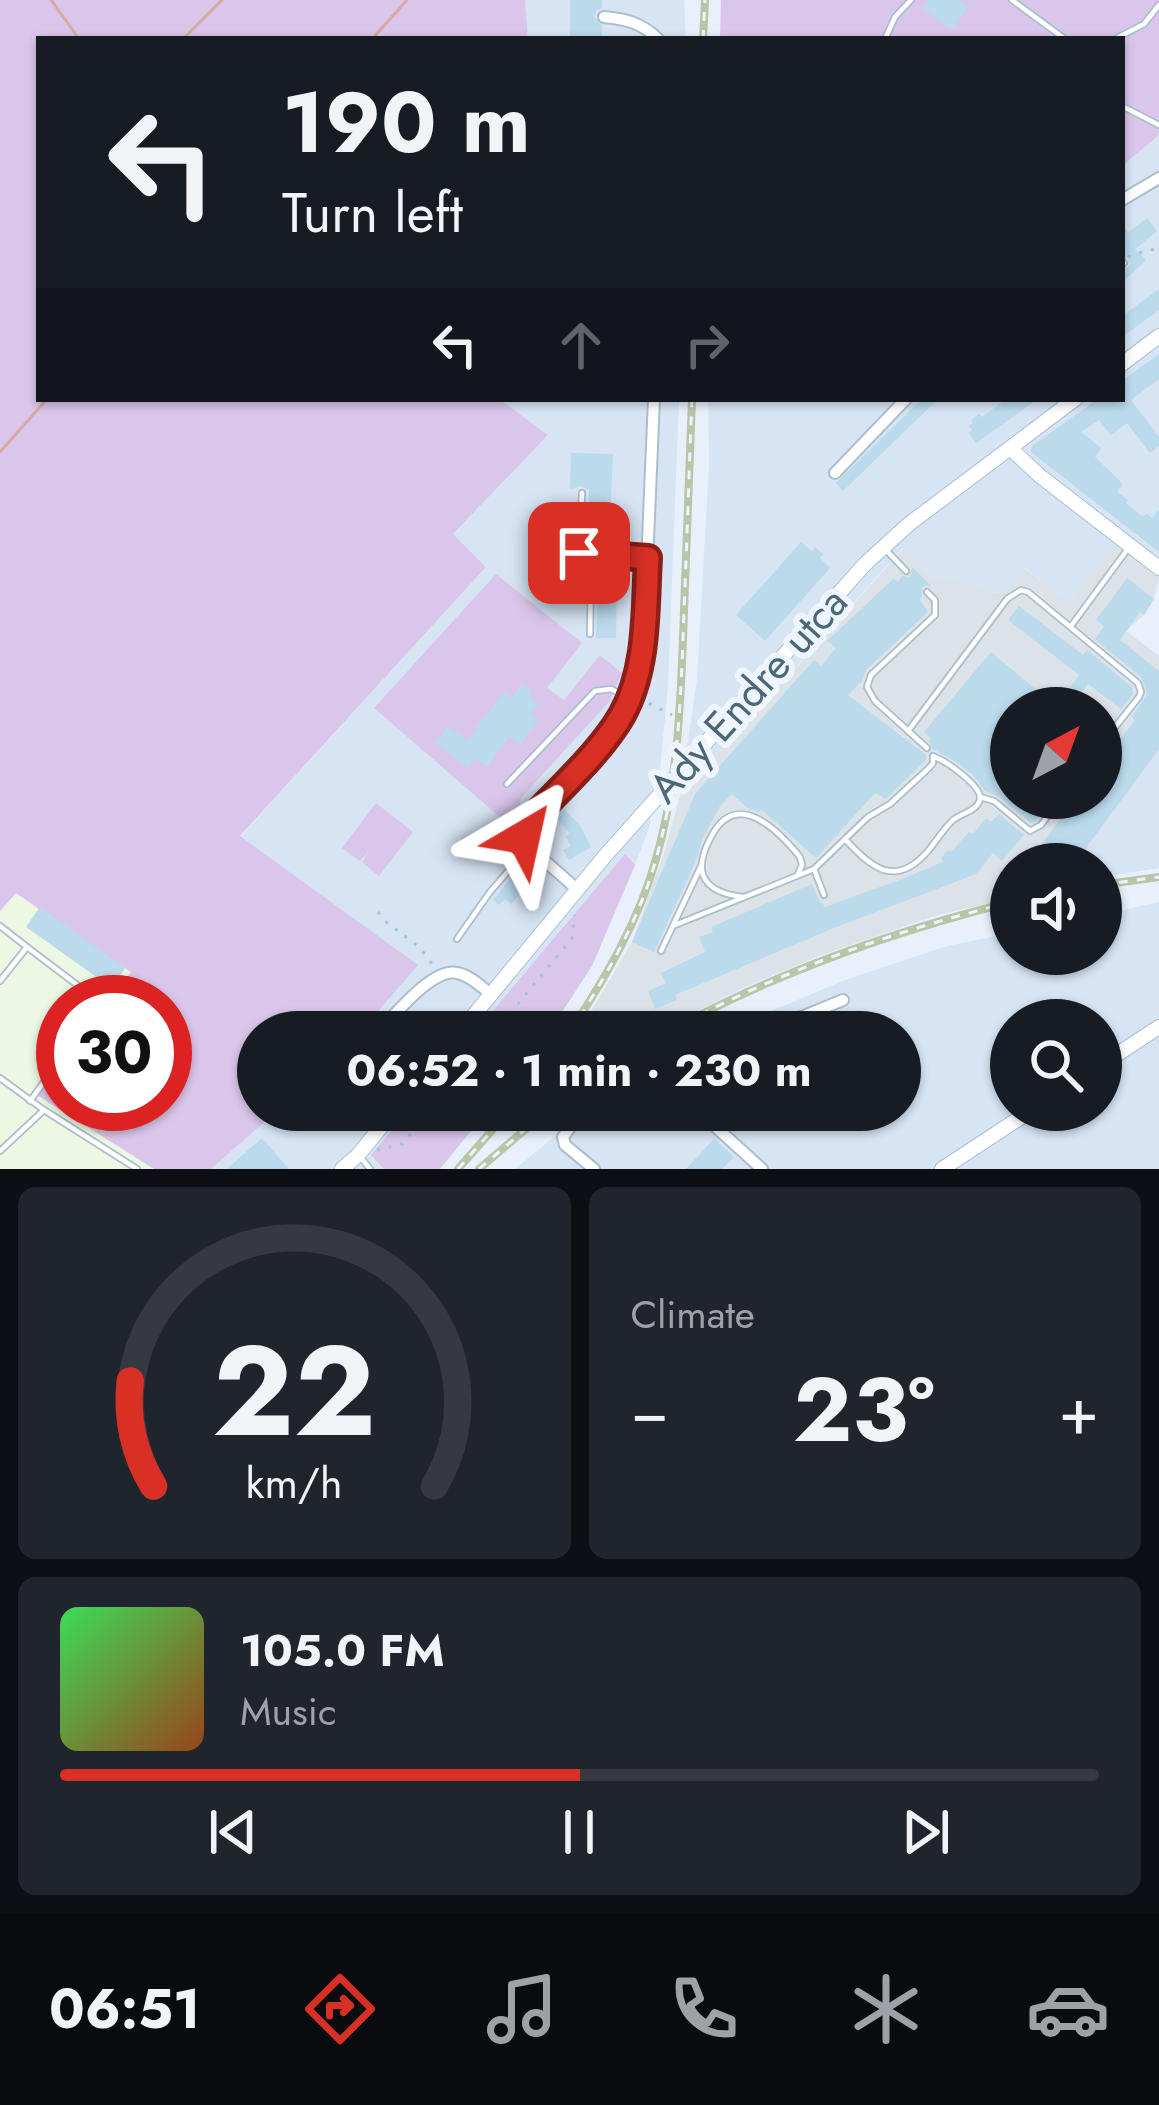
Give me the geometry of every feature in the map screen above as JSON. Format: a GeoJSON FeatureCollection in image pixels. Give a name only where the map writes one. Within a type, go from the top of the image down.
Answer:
{"type":"FeatureCollection","features":[{"type":"Feature","properties":{"kind":"street"},"geometry":{"type":"LineString","coordinates":[[604,17],[623,18],[654,36]]}},
{"type":"Feature","properties":{"kind":"street"},"geometry":{"type":"LineString","coordinates":[[1125,198],[1159,178]]}},
{"type":"Feature","properties":{"kind":"street"},"geometry":{"type":"LineString","coordinates":[[1125,362],[1159,337]]}},
{"type":"Feature","properties":{"kind":"street"},"geometry":{"type":"LineString","coordinates":[[578,890],[529,847],[524,837],[529,822],[610,733],[630,697],[642,655],[654,402]]}},
{"type":"Feature","properties":{"kind":"street"},"geometry":{"type":"LineString","coordinates":[[835,472],[904,402]]}},
{"type":"Feature","properties":{"kind":"street","name":"Ady Endre utca"},"geometry":{"type":"LineString","coordinates":[[477,1011],[797,639],[883,547],[1072,402]]}},
{"type":"Feature","properties":{"kind":"street"},"geometry":{"type":"LineString","coordinates":[[1010,448],[1159,568]]}},
{"type":"Feature","properties":{"kind":"street"},"geometry":{"type":"LineString","coordinates":[[399,1011],[441,974],[464,975],[491,994]]}},
{"type":"Feature","properties":{"kind":"street"},"geometry":{"type":"LineString","coordinates":[[816,1011],[843,1000]]}},
{"type":"Feature","properties":{"kind":"street"},"geometry":{"type":"LineString","coordinates":[[1122,1051],[1159,1027]]}},
{"type":"Feature","properties":{"kind":"street"},"geometry":{"type":"LineString","coordinates":[[342,1169],[378,1131]]}},
{"type":"Feature","properties":{"kind":"street"},"geometry":{"type":"LineString","coordinates":[[566,1131],[565,1145],[594,1169]]}},
{"type":"Feature","properties":{"kind":"street"},"geometry":{"type":"LineString","coordinates":[[720,1131],[762,1169]]}},
{"type":"Feature","properties":{"kind":"street"},"geometry":{"type":"LineString","coordinates":[[942,1169],[1000,1131]]}},
{"type":"Feature","properties":{"kind":"lane"},"geometry":{"type":"LineString","coordinates":[[886,36],[895,17],[911,0]]}},
{"type":"Feature","properties":{"kind":"lane"},"geometry":{"type":"LineString","coordinates":[[1012,0],[1061,36]]}},
{"type":"Feature","properties":{"kind":"lane"},"geometry":{"type":"LineString","coordinates":[[1121,36],[1144,24],[1159,5]]}},
{"type":"Feature","properties":{"kind":"lane"},"geometry":{"type":"LineString","coordinates":[[1125,108],[1159,125]]}},
{"type":"Feature","properties":{"kind":"lane"},"geometry":{"type":"LineString","coordinates":[[582,493],[579,553],[648,558]]}},
{"type":"Feature","properties":{"kind":"lane"},"geometry":{"type":"LineString","coordinates":[[1071,626],[1130,546]]}},
{"type":"Feature","properties":{"kind":"lane"},"geometry":{"type":"LineString","coordinates":[[883,547],[906,572]]}},
{"type":"Feature","properties":{"kind":"lane"},"geometry":{"type":"LineString","coordinates":[[587,554],[590,634]]}},
{"type":"Feature","properties":{"kind":"lane"},"geometry":{"type":"LineString","coordinates":[[908,731],[1016,591],[1028,592],[1140,687],[1139,697],[1122,718]]}},
{"type":"Feature","properties":{"kind":"lane"},"geometry":{"type":"LineString","coordinates":[[927,592],[935,600],[935,616],[871,675],[867,687],[875,701],[927,748]]}},
{"type":"Feature","properties":{"kind":"lane"},"geometry":{"type":"LineString","coordinates":[[507,784],[595,692],[611,689],[630,697]]}},
{"type":"Feature","properties":{"kind":"lane"},"geometry":{"type":"LineString","coordinates":[[675,925],[814,869],[929,768],[933,756],[951,765],[980,797],[990,800]]}},
{"type":"Feature","properties":{"kind":"lane"},"geometry":{"type":"LineString","coordinates":[[845,839],[866,863],[880,870],[907,868],[926,854],[952,820],[979,803],[980,797]]}},
{"type":"Feature","properties":{"kind":"lane"},"geometry":{"type":"LineString","coordinates":[[661,951],[705,850],[728,816],[740,813],[765,823],[800,857],[801,870],[794,878]]}},
{"type":"Feature","properties":{"kind":"lane"},"geometry":{"type":"LineString","coordinates":[[1016,819],[1030,831],[1045,819]]}},
{"type":"Feature","properties":{"kind":"lane"},"geometry":{"type":"LineString","coordinates":[[457,939],[529,847]]}},
{"type":"Feature","properties":{"kind":"lane"},"geometry":{"type":"LineString","coordinates":[[701,866],[712,887],[746,897]]}},
{"type":"Feature","properties":{"kind":"lane"},"geometry":{"type":"LineString","coordinates":[[814,869],[824,895]]}},
{"type":"Feature","properties":{"kind":"lane"},"geometry":{"type":"LineString","coordinates":[[0,926],[64,975]]}},
{"type":"Feature","properties":{"kind":"lane"},"geometry":{"type":"LineString","coordinates":[[0,981],[27,947]]}},
{"type":"Feature","properties":{"kind":"lane"},"geometry":{"type":"LineString","coordinates":[[0,1078],[36,1104]]}},
{"type":"Feature","properties":{"kind":"lane"},"geometry":{"type":"LineString","coordinates":[[30,1100],[36,1092]]}},
{"type":"Feature","properties":{"kind":"lane"},"geometry":{"type":"LineString","coordinates":[[0,1151],[36,1117]]}},
{"type":"Feature","properties":{"kind":"lane"},"geometry":{"type":"LineString","coordinates":[[77,1131],[134,1168]]}},
{"type":"Feature","properties":{"kind":"lane"},"geometry":{"type":"LineString","coordinates":[[358,1155],[370,1169]]}},
{"type":"Feature","properties":{"kind":"path"},"geometry":{"type":"LineString","coordinates":[[1125,262],[1159,246]]}},
{"type":"Feature","properties":{"kind":"path"},"geometry":{"type":"LineString","coordinates":[[630,697],[672,715]]}},
{"type":"Feature","properties":{"kind":"path"},"geometry":{"type":"LineString","coordinates":[[512,1011],[572,938],[578,890]]}},
{"type":"Feature","properties":{"kind":"path"},"geometry":{"type":"LineString","coordinates":[[378,912],[420,948],[441,974]]}},
{"type":"Feature","properties":{"kind":"path"},"geometry":{"type":"LineString","coordinates":[[358,1155],[402,1144],[413,1131]]}},
{"type":"Feature","properties":{"kind":"shaded area"},"geometry":{"type":"Polygon","coordinates":[[[0,0],[525,0],[528,36],[36,36],[36,402],[503,402],[548,435],[453,534],[486,567],[240,836],[418,965],[378,1011],[237,1011],[237,1131],[254,1131],[211,1169],[154,1169],[94,1131],[192,1131],[192,975],[129,975],[131,972],[16,893],[0,911],[0,0]]]}},
{"type":"Feature","properties":{"kind":"shaded area"},"geometry":{"type":"Polygon","coordinates":[[[525,0],[684,0],[686,36],[528,36],[525,0]]]}},
{"type":"Feature","properties":{"kind":"shaded area"},"geometry":{"type":"Polygon","coordinates":[[[721,0],[1159,0],[1159,131],[1125,164],[1125,36],[720,36],[721,0]]]}},
{"type":"Feature","properties":{"kind":"shaded area"},"geometry":{"type":"Polygon","coordinates":[[[1159,131],[1159,578],[1114,545],[1069,602],[1024,567],[1003,592],[991,593],[968,581],[933,577],[903,548],[680,796],[697,679],[708,402],[1125,402],[1125,164],[1159,131]]]}},
{"type":"Feature","properties":{"kind":"shaded area"},"geometry":{"type":"Polygon","coordinates":[[[503,402],[679,402],[668,686],[660,769],[649,828],[635,865],[625,855],[493,1011],[237,1011],[237,1131],[391,1131],[372,1154],[384,1169],[0,1169],[0,911],[40,907],[240,837],[486,567],[453,534],[548,435],[503,402]]]}},
{"type":"Feature","properties":{"kind":"shaded area"},"geometry":{"type":"Polygon","coordinates":[[[1114,544],[1159,578],[1154,599],[1126,631],[1159,656],[1159,742],[1122,794],[1122,687],[990,687],[990,819],[1104,819],[1087,843],[990,843],[990,903],[938,915],[824,954],[698,1011],[591,1011],[632,942],[680,796],[904,548],[933,577],[968,581],[991,593],[1003,592],[1023,567],[1069,602],[1114,544]]]}},
{"type":"Feature","properties":{"kind":"shaded area"},"geometry":{"type":"Polygon","coordinates":[[[496,574],[582,643],[547,688],[564,700],[600,655],[622,673],[609,702],[521,798],[516,831],[374,708],[496,574]]]}},
{"type":"Feature","properties":{"kind":"shaded area"},"geometry":{"type":"Polygon","coordinates":[[[1159,742],[1159,868],[1122,874],[1122,843],[1087,843],[1104,819],[1122,819],[1122,794],[1159,742]]]}},
{"type":"Feature","properties":{"kind":"shaded area"},"geometry":{"type":"Polygon","coordinates":[[[376,803],[413,832],[379,876],[362,862],[370,850],[360,861],[342,848],[376,803]]]}},
{"type":"Feature","properties":{"kind":"shaded area"},"geometry":{"type":"Polygon","coordinates":[[[625,854],[635,865],[592,966],[563,1011],[493,1011],[625,854]]]}},
{"type":"Feature","properties":{"kind":"shaded area"},"geometry":{"type":"Polygon","coordinates":[[[15,893],[132,973],[36,975],[36,1131],[94,1131],[154,1169],[0,1169],[0,911],[15,893]]]}},
{"type":"Feature","properties":{"kind":"shaded area"},"geometry":{"type":"Polygon","coordinates":[[[1159,902],[1159,1169],[515,1169],[561,1131],[921,1131],[921,1011],[771,1011],[947,946],[990,937],[990,975],[1122,975],[1122,910],[1159,902]]]}},
{"type":"Feature","properties":{"kind":"shaded area"},"geometry":{"type":"Polygon","coordinates":[[[391,1131],[471,1131],[440,1169],[384,1169],[371,1155],[391,1131]]]}},
{"type":"Feature","properties":{"kind":"building"},"geometry":{"type":"Polygon","coordinates":[[[570,0],[602,0],[594,17],[602,26],[602,36],[570,36],[570,0]]]}},
{"type":"Feature","properties":{"kind":"building"},"geometry":{"type":"Polygon","coordinates":[[[928,0],[958,0],[968,7],[952,30],[922,8],[928,0]]]}},
{"type":"Feature","properties":{"kind":"building"},"geometry":{"type":"Polygon","coordinates":[[[1147,218],[1157,231],[1135,249],[1146,260],[1125,280],[1125,269],[1131,264],[1125,258],[1125,229],[1128,233],[1147,218]]]}},
{"type":"Feature","properties":{"kind":"building"},"geometry":{"type":"Polygon","coordinates":[[[1159,289],[1159,310],[1125,335],[1125,314],[1159,289]]]}},
{"type":"Feature","properties":{"kind":"building"},"geometry":{"type":"Polygon","coordinates":[[[1159,354],[1159,379],[1131,400],[1159,437],[1159,446],[1150,453],[1127,423],[1111,435],[1099,420],[1081,432],[1101,448],[1095,457],[1123,484],[1117,492],[1126,503],[1142,516],[1152,518],[1159,510],[1159,552],[1031,452],[1032,446],[1094,402],[1125,402],[1125,379],[1159,354]]]}},
{"type":"Feature","properties":{"kind":"building"},"geometry":{"type":"Polygon","coordinates":[[[919,402],[935,402],[843,491],[836,483],[919,402]]]}},
{"type":"Feature","properties":{"kind":"building"},"geometry":{"type":"Polygon","coordinates":[[[1002,402],[1034,402],[976,443],[969,426],[979,414],[982,417],[1002,402]]]}},
{"type":"Feature","properties":{"kind":"building"},"geometry":{"type":"Polygon","coordinates":[[[571,453],[613,454],[609,541],[588,541],[589,490],[570,489],[571,453]]]}},
{"type":"Feature","properties":{"kind":"building"},"geometry":{"type":"Polygon","coordinates":[[[801,542],[823,554],[820,558],[830,568],[765,641],[736,615],[801,542]]]}},
{"type":"Feature","properties":{"kind":"building"},"geometry":{"type":"Polygon","coordinates":[[[912,567],[932,587],[922,588],[919,599],[928,612],[866,670],[848,695],[926,755],[926,760],[886,799],[875,793],[816,858],[761,809],[747,808],[732,794],[703,838],[654,952],[632,942],[695,794],[814,660],[821,666],[836,648],[827,641],[894,578],[898,582],[902,576],[910,577],[912,567]]]}},
{"type":"Feature","properties":{"kind":"building"},"geometry":{"type":"Polygon","coordinates":[[[598,570],[617,571],[616,638],[596,638],[598,570]]]}},
{"type":"Feature","properties":{"kind":"building"},"geometry":{"type":"Polygon","coordinates":[[[1127,578],[1154,599],[1120,640],[1159,671],[1159,749],[1122,799],[1122,737],[1147,694],[1142,678],[1095,639],[1104,626],[1096,620],[1127,578]]]}},
{"type":"Feature","properties":{"kind":"building"},"geometry":{"type":"Polygon","coordinates":[[[1019,606],[1083,655],[1087,650],[1132,687],[1133,694],[1122,708],[1122,687],[1070,687],[1079,675],[1008,620],[1019,606]]]}},
{"type":"Feature","properties":{"kind":"building"},"geometry":{"type":"Polygon","coordinates":[[[991,652],[1033,687],[990,687],[990,793],[958,763],[933,749],[924,732],[991,652]]]}},
{"type":"Feature","properties":{"kind":"building"},"geometry":{"type":"Polygon","coordinates":[[[522,684],[539,704],[531,714],[539,720],[520,745],[509,737],[487,767],[476,758],[468,768],[435,743],[448,726],[467,740],[504,692],[511,698],[522,684]]]}},
{"type":"Feature","properties":{"kind":"building"},"geometry":{"type":"Polygon","coordinates":[[[561,807],[580,825],[591,847],[569,860],[563,850],[571,846],[565,836],[570,834],[554,815],[561,807]]]}},
{"type":"Feature","properties":{"kind":"building"},"geometry":{"type":"Polygon","coordinates":[[[986,818],[991,822],[1005,819],[1024,835],[1017,843],[990,843],[990,857],[976,874],[834,928],[675,995],[677,1000],[655,1009],[648,991],[666,983],[661,973],[705,952],[699,937],[713,932],[711,927],[812,884],[825,907],[902,879],[943,862],[941,858],[969,832],[973,834],[986,818]]]}},
{"type":"Feature","properties":{"kind":"building"},"geometry":{"type":"Polygon","coordinates":[[[1060,819],[1107,819],[1090,843],[1043,843],[1060,819]]]}},
{"type":"Feature","properties":{"kind":"building"},"geometry":{"type":"Polygon","coordinates":[[[524,863],[537,874],[511,904],[505,899],[499,905],[493,900],[524,863]]]}},
{"type":"Feature","properties":{"kind":"building"},"geometry":{"type":"Polygon","coordinates":[[[40,907],[125,968],[120,975],[94,975],[26,927],[40,907]]]}},
{"type":"Feature","properties":{"kind":"building"},"geometry":{"type":"Polygon","coordinates":[[[262,1138],[289,1169],[227,1169],[262,1138]]]}},
{"type":"Feature","properties":{"kind":"building"},"geometry":{"type":"Polygon","coordinates":[[[714,1139],[734,1157],[722,1169],[686,1169],[714,1139]]]}},
{"type":"Feature","properties":{"kind":"waterway"},"geometry":{"type":"LineString","coordinates":[[51,0],[77,36]]}},
{"type":"Feature","properties":{"kind":"waterway"},"geometry":{"type":"LineString","coordinates":[[186,36],[222,0]]}},
{"type":"Feature","properties":{"kind":"waterway"},"geometry":{"type":"LineString","coordinates":[[375,36],[407,0]]}},
{"type":"Feature","properties":{"kind":"waterway"},"geometry":{"type":"LineString","coordinates":[[0,452],[44,402]]}},
{"type":"Feature","properties":{"kind":"railway"},"geometry":{"type":"LineString","coordinates":[[703,36],[705,0]]}},
{"type":"Feature","properties":{"kind":"railway"},"geometry":{"type":"LineString","coordinates":[[583,1011],[640,905],[670,798],[680,705],[692,402]]}},
{"type":"Feature","properties":{"kind":"railway"},"geometry":{"type":"LineString","coordinates":[[1122,882],[1159,877]]}},
{"type":"Feature","properties":{"kind":"railway"},"geometry":{"type":"LineString","coordinates":[[707,1011],[835,956],[990,908]]}},
{"type":"Feature","properties":{"kind":"railway"},"geometry":{"type":"LineString","coordinates":[[458,1169],[491,1131]]}},
{"type":"Feature","properties":{"kind":"railway"},"geometry":{"type":"LineString","coordinates":[[479,1169],[523,1131]]}},
{"type":"Feature","properties":{"kind":"route"},"geometry":{"type":"LineString","coordinates":[[524,837],[529,822],[621,716],[642,655],[648,558],[579,553]]}}]}
